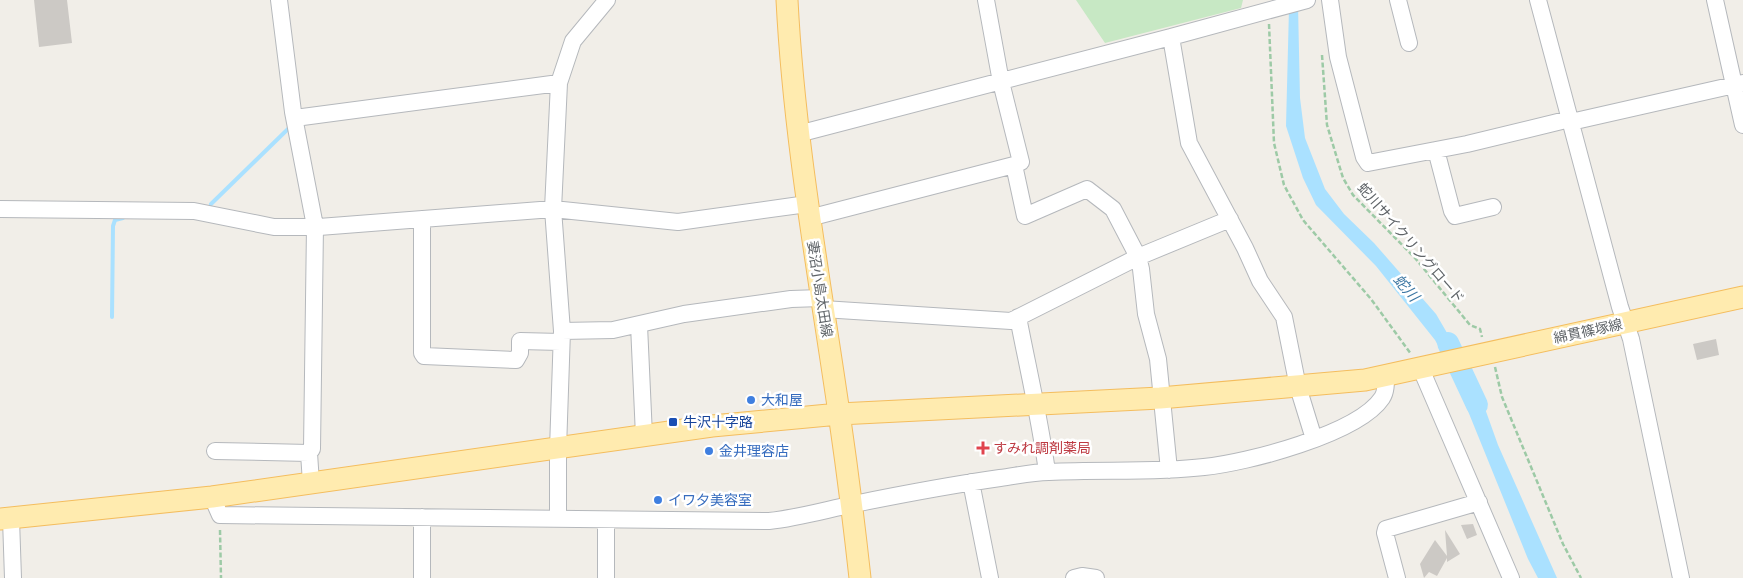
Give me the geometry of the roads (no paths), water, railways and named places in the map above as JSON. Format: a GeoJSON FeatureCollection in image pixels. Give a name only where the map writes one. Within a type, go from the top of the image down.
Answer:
{"type":"FeatureCollection","features":[{"type":"Feature","properties":{"kind":"main road","name":"妻沼小島太田線"},"geometry":{"type":"LineString","coordinates":[[787,0],[792,82],[798,134],[839,414],[860,578]]}},
{"type":"Feature","properties":{"kind":"main road","name":"綿貫篠塚線"},"geometry":{"type":"LineString","coordinates":[[6,519],[216,506],[311,483],[712,426],[839,414],[1036,406],[1160,398],[1298,387],[1386,376],[1423,365],[1487,353],[1743,297]]}},
{"type":"Feature","properties":{"kind":"street"},"geometry":{"type":"LineString","coordinates":[[279,0],[296,124],[315,226],[312,377],[314,383],[312,448],[309,452],[311,483]]}},
{"type":"Feature","properties":{"kind":"street"},"geometry":{"type":"LineString","coordinates":[[558,519],[558,448],[562,337],[553,209],[559,83],[573,41],[607,0]]}},
{"type":"Feature","properties":{"kind":"street"},"geometry":{"type":"LineString","coordinates":[[986,0],[1017,163],[1025,216],[1087,189],[1113,209],[1138,257],[1145,289],[1146,314],[1156,347],[1169,470]]}},
{"type":"Feature","properties":{"kind":"street"},"geometry":{"type":"LineString","coordinates":[[798,134],[1307,0]]}},
{"type":"Feature","properties":{"kind":"street"},"geometry":{"type":"LineString","coordinates":[[1330,0],[1338,57],[1366,161],[1372,163],[1738,85]]}},
{"type":"Feature","properties":{"kind":"street"},"geometry":{"type":"LineString","coordinates":[[1398,0],[1409,43]]}},
{"type":"Feature","properties":{"kind":"street"},"geometry":{"type":"LineString","coordinates":[[1538,0],[1631,339],[1681,578]]}},
{"type":"Feature","properties":{"kind":"street"},"geometry":{"type":"LineString","coordinates":[[1715,0],[1738,85],[1743,125]]}},
{"type":"Feature","properties":{"kind":"street"},"geometry":{"type":"LineString","coordinates":[[1171,37],[1189,143],[1230,219],[1260,282],[1284,317],[1298,387],[1314,438]]}},
{"type":"Feature","properties":{"kind":"street"},"geometry":{"type":"LineString","coordinates":[[296,124],[559,83]]}},
{"type":"Feature","properties":{"kind":"street"},"geometry":{"type":"LineString","coordinates":[[1436,150],[1453,214],[1459,216],[1493,207]]}},
{"type":"Feature","properties":{"kind":"street"},"geometry":{"type":"LineString","coordinates":[[0,214],[0,209],[194,210],[274,227],[315,226],[553,209],[678,222],[808,211],[1017,163]]}},
{"type":"Feature","properties":{"kind":"street"},"geometry":{"type":"LineString","coordinates":[[422,219],[422,352],[424,356],[516,360],[520,353],[520,341],[639,326],[665,318],[773,302],[822,304],[1011,321],[1138,257],[1230,219]]}},
{"type":"Feature","properties":{"kind":"street"},"geometry":{"type":"LineString","coordinates":[[1018,317],[1047,472]]}},
{"type":"Feature","properties":{"kind":"street"},"geometry":{"type":"LineString","coordinates":[[639,326],[644,436]]}},
{"type":"Feature","properties":{"kind":"street"},"geometry":{"type":"LineString","coordinates":[[1423,365],[1511,578]]}},
{"type":"Feature","properties":{"kind":"street"},"geometry":{"type":"LineString","coordinates":[[216,506],[422,517],[769,521],[816,514],[851,504],[971,482],[1047,472],[1169,470],[1206,467],[1249,459],[1314,438],[1347,424],[1381,399],[1385,391],[1386,376]]}},
{"type":"Feature","properties":{"kind":"street"},"geometry":{"type":"LineString","coordinates":[[215,451],[309,452]]}},
{"type":"Feature","properties":{"kind":"street"},"geometry":{"type":"LineString","coordinates":[[971,482],[990,578]]}},
{"type":"Feature","properties":{"kind":"street"},"geometry":{"type":"LineString","coordinates":[[1397,578],[1385,533],[1386,529],[1479,502]]}},
{"type":"Feature","properties":{"kind":"street"},"geometry":{"type":"LineString","coordinates":[[422,517],[422,578]]}},
{"type":"Feature","properties":{"kind":"street"},"geometry":{"type":"LineString","coordinates":[[6,519],[13,578]]}},
{"type":"Feature","properties":{"kind":"street"},"geometry":{"type":"LineString","coordinates":[[606,520],[606,578]]}},
{"type":"Feature","properties":{"kind":"street"},"geometry":{"type":"LineString","coordinates":[[1074,578],[1082,576],[1096,578]]}},
{"type":"Feature","properties":{"kind":"water"},"geometry":{"type":"Polygon","coordinates":[[[1298,5],[1300,98],[1305,138],[1325,189],[1344,214],[1374,243],[1436,314],[1457,350],[1442,353],[1435,340],[1376,266],[1316,205],[1303,178],[1286,126],[1289,8],[1298,5]]]}},
{"type":"Feature","properties":{"kind":"water"},"geometry":{"type":"Polygon","coordinates":[[[1473,375],[1498,445],[1557,578],[1538,578],[1528,559],[1455,379],[1473,375]]]}},
{"type":"Feature","properties":{"kind":"waterway"},"geometry":{"type":"LineString","coordinates":[[211,204],[289,128]]}},
{"type":"Feature","properties":{"kind":"waterway"},"geometry":{"type":"LineString","coordinates":[[112,317],[113,226],[115,220],[123,218]]}},
{"type":"Feature","properties":{"kind":"waterway","name":"蛇川"},"geometry":{"type":"LineString","coordinates":[[1448,343],[1477,405]]}},
{"type":"Feature","properties":{"kind":"place","name":"大和屋"},"geometry":{"type":"Point","coordinates":[751,400]}},
{"type":"Feature","properties":{"kind":"place","name":"牛沢十字路"},"geometry":{"type":"Point","coordinates":[673,422]}},
{"type":"Feature","properties":{"kind":"place","name":"すみれ調剤薬局"},"geometry":{"type":"Point","coordinates":[983,448]}},
{"type":"Feature","properties":{"kind":"place","name":"金井理容店"},"geometry":{"type":"Point","coordinates":[709,451]}},
{"type":"Feature","properties":{"kind":"place","name":"イワ夕美容室"},"geometry":{"type":"Point","coordinates":[658,500]}}]}
